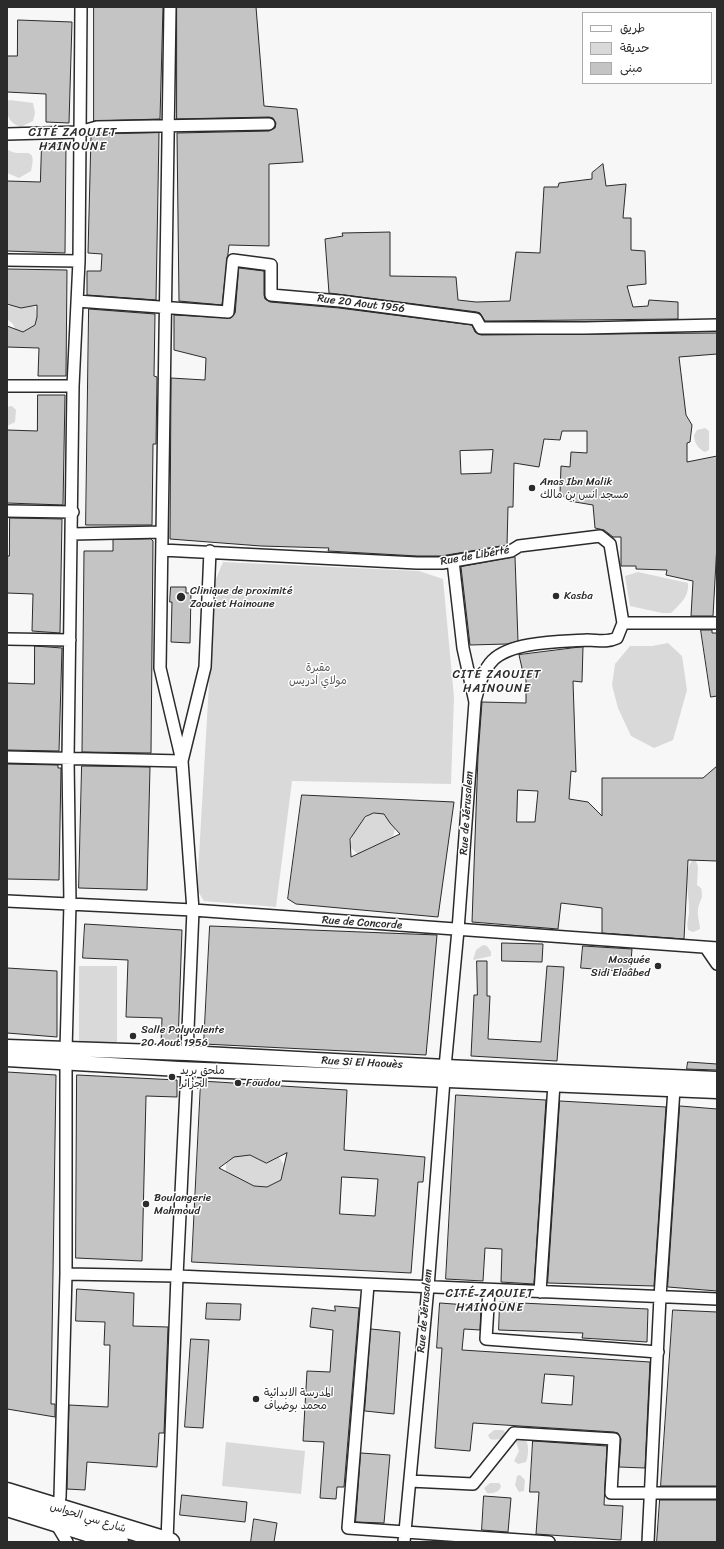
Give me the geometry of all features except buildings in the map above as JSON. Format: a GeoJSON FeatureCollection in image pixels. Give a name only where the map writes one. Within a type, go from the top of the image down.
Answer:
{"type":"FeatureCollection","features":[{"type":"Feature","properties":{"kind":"main road","name":"شارع سي الحواس"},"geometry":{"type":"LineString","coordinates":[[7,1492],[57,1516],[119,1542]]}},
{"type":"Feature","properties":{"kind":"main road","name":"شارع سي الحواس"},"geometry":{"type":"LineString","coordinates":[[7,1508],[57,1516],[168,1542]]}},
{"type":"Feature","properties":{"kind":"street"},"geometry":{"type":"LineString","coordinates":[[67,1542],[57,1516],[66,1274],[66,1056],[70,904],[68,760],[73,512],[73,386],[79,261],[81,7]]}},
{"type":"Feature","properties":{"kind":"street"},"geometry":{"type":"LineString","coordinates":[[168,1542],[177,1276],[188,1053],[193,910],[182,760],[160,668],[170,7]]}},
{"type":"Feature","properties":{"kind":"street"},"geometry":{"type":"LineString","coordinates":[[7,134],[79,132],[96,127],[269,124]]}},
{"type":"Feature","properties":{"kind":"street"},"geometry":{"type":"LineString","coordinates":[[7,260],[79,261]]}},
{"type":"Feature","properties":{"kind":"street","name":"Rue 20 Aout 1956"},"geometry":{"type":"LineString","coordinates":[[77,301],[228,312],[233,260],[271,266],[271,295],[340,301],[476,319],[481,328],[584,328],[717,325]]}},
{"type":"Feature","properties":{"kind":"street"},"geometry":{"type":"LineString","coordinates":[[7,386],[73,386]]}},
{"type":"Feature","properties":{"kind":"street"},"geometry":{"type":"LineString","coordinates":[[7,511],[73,512]]}},
{"type":"Feature","properties":{"kind":"street"},"geometry":{"type":"LineString","coordinates":[[72,534],[161,532]]}},
{"type":"Feature","properties":{"kind":"street","name":"Rue de Libérté"},"geometry":{"type":"LineString","coordinates":[[162,550],[210,551],[416,563],[453,561],[511,551],[519,546],[600,536],[610,544],[623,623]]}},
{"type":"Feature","properties":{"kind":"street"},"geometry":{"type":"LineString","coordinates":[[182,760],[205,667],[210,551]]}},
{"type":"Feature","properties":{"kind":"street","name":"Rue de Jérusalem"},"geometry":{"type":"LineString","coordinates":[[405,1537],[428,1287],[444,1074],[458,930],[475,702],[463,648],[453,561]]}},
{"type":"Feature","properties":{"kind":"street"},"geometry":{"type":"LineString","coordinates":[[475,702],[482,677],[493,660],[507,650],[534,645],[588,640],[609,642],[617,638],[621,632],[623,623],[717,623]]}},
{"type":"Feature","properties":{"kind":"street"},"geometry":{"type":"LineString","coordinates":[[7,640],[70,640]]}},
{"type":"Feature","properties":{"kind":"street"},"geometry":{"type":"LineString","coordinates":[[7,757],[68,760],[182,760]]}},
{"type":"Feature","properties":{"kind":"street","name":"Rue de Concorde"},"geometry":{"type":"LineString","coordinates":[[7,902],[193,910],[711,948]]}},
{"type":"Feature","properties":{"kind":"street"},"geometry":{"type":"LineString","coordinates":[[711,948],[717,964]]}},
{"type":"Feature","properties":{"kind":"street","name":"Rue Si El Haouès"},"geometry":{"type":"LineString","coordinates":[[7,1047],[66,1056],[187,1069],[717,1079]]}},
{"type":"Feature","properties":{"kind":"street","name":"Rue Si El Haouès"},"geometry":{"type":"LineString","coordinates":[[7,1059],[188,1053],[554,1084],[717,1091]]}},
{"type":"Feature","properties":{"kind":"street"},"geometry":{"type":"LineString","coordinates":[[540,1292],[554,1084]]}},
{"type":"Feature","properties":{"kind":"street"},"geometry":{"type":"LineString","coordinates":[[648,1542],[652,1493],[660,1298],[674,1089]]}},
{"type":"Feature","properties":{"kind":"street"},"geometry":{"type":"LineString","coordinates":[[66,1274],[177,1276],[660,1298],[717,1299]]}},
{"type":"Feature","properties":{"kind":"street"},"geometry":{"type":"LineString","coordinates":[[368,1284],[348,1528],[405,1537],[542,1542]]}},
{"type":"Feature","properties":{"kind":"street"},"geometry":{"type":"LineString","coordinates":[[489,1290],[486,1339],[658,1352]]}},
{"type":"Feature","properties":{"kind":"street"},"geometry":{"type":"LineString","coordinates":[[410,1481],[473,1484],[514,1433],[522,1433],[614,1439],[611,1493],[717,1493]]}},
{"type":"Feature","properties":{"kind":"green space"},"geometry":{"type":"Polygon","coordinates":[[[10,100],[33,103],[35,113],[33,121],[21,127],[13,123],[10,120],[7,110],[7,101],[10,100]]]}},
{"type":"Feature","properties":{"kind":"green space"},"geometry":{"type":"Polygon","coordinates":[[[8,150],[30,154],[33,162],[31,171],[19,178],[7,173],[8,150]]]}},
{"type":"Feature","properties":{"kind":"green space"},"geometry":{"type":"Polygon","coordinates":[[[12,304],[15,306],[35,307],[37,317],[35,325],[23,332],[15,329],[13,324],[7,319],[7,307],[12,304]]]}},
{"type":"Feature","properties":{"kind":"green space"},"geometry":{"type":"Polygon","coordinates":[[[12,406],[16,410],[15,422],[7,426],[7,407],[12,406]]]}},
{"type":"Feature","properties":{"kind":"green space"},"geometry":{"type":"Polygon","coordinates":[[[705,428],[709,431],[709,450],[705,452],[697,445],[694,435],[697,430],[705,428]]]}},
{"type":"Feature","properties":{"kind":"green space","name":"مقبرة مولاي ادريس"},"geometry":{"type":"Polygon","coordinates":[[[223,562],[419,571],[443,579],[454,697],[451,784],[292,781],[276,907],[204,901],[197,890],[215,581],[223,562]]]}},
{"type":"Feature","properties":{"kind":"green space"},"geometry":{"type":"Polygon","coordinates":[[[638,572],[688,583],[686,596],[671,613],[662,613],[630,606],[625,576],[638,572]]]}},
{"type":"Feature","properties":{"kind":"green space"},"geometry":{"type":"Polygon","coordinates":[[[668,643],[682,656],[687,690],[673,740],[654,748],[631,736],[618,708],[612,685],[615,664],[630,646],[652,646],[668,643]]]}},
{"type":"Feature","properties":{"kind":"green space"},"geometry":{"type":"Polygon","coordinates":[[[374,813],[384,814],[395,829],[393,837],[358,854],[351,848],[352,837],[360,823],[374,813]]]}},
{"type":"Feature","properties":{"kind":"green space"},"geometry":{"type":"Polygon","coordinates":[[[693,859],[696,861],[698,867],[697,885],[701,888],[702,898],[698,913],[700,929],[693,932],[688,930],[687,927],[689,906],[687,878],[693,859]]]}},
{"type":"Feature","properties":{"kind":"green space"},"geometry":{"type":"Polygon","coordinates":[[[483,945],[487,946],[491,952],[491,956],[473,960],[476,950],[483,945]]]}},
{"type":"Feature","properties":{"kind":"green space"},"geometry":{"type":"Polygon","coordinates":[[[79,966],[117,966],[117,1042],[79,1042],[79,966]]]}},
{"type":"Feature","properties":{"kind":"green space"},"geometry":{"type":"Polygon","coordinates":[[[250,1155],[266,1163],[279,1157],[284,1165],[281,1180],[267,1187],[254,1186],[226,1172],[226,1162],[234,1157],[250,1155]]]}},
{"type":"Feature","properties":{"kind":"green space"},"geometry":{"type":"Polygon","coordinates":[[[494,1430],[503,1430],[505,1432],[499,1439],[490,1439],[488,1435],[494,1430]]]}},
{"type":"Feature","properties":{"kind":"green space"},"geometry":{"type":"Polygon","coordinates":[[[515,1438],[525,1438],[528,1450],[526,1462],[518,1464],[514,1461],[519,1451],[515,1438]]]}},
{"type":"Feature","properties":{"kind":"green space"},"geometry":{"type":"Polygon","coordinates":[[[226,1442],[305,1451],[301,1494],[222,1486],[226,1442]]]}},
{"type":"Feature","properties":{"kind":"green space"},"geometry":{"type":"Polygon","coordinates":[[[520,1475],[525,1480],[524,1491],[519,1492],[515,1485],[517,1476],[520,1475]]]}},
{"type":"Feature","properties":{"kind":"green space"},"geometry":{"type":"Polygon","coordinates":[[[490,1483],[499,1483],[501,1486],[499,1490],[492,1493],[487,1493],[484,1488],[490,1483]]]}},
{"type":"Feature","properties":{"kind":"place","name":"Anas Ibn Malik مسجد انس بن مالك"},"geometry":{"type":"Point","coordinates":[532,488]}},
{"type":"Feature","properties":{"kind":"place","name":"Kasba"},"geometry":{"type":"Point","coordinates":[556,596]}},
{"type":"Feature","properties":{"kind":"place","name":"Clinique de proximité Zaouiet Hainoune"},"geometry":{"type":"Point","coordinates":[181,597]}},
{"type":"Feature","properties":{"kind":"place","name":"Mosquée Sidi Elaâbed"},"geometry":{"type":"Point","coordinates":[658,966]}},
{"type":"Feature","properties":{"kind":"place","name":"Salle Polyvalente 20 Aout 1956"},"geometry":{"type":"Point","coordinates":[133,1036]}},
{"type":"Feature","properties":{"kind":"place","name":"ملحق بريد الجزائر"},"geometry":{"type":"Point","coordinates":[172,1077]}},
{"type":"Feature","properties":{"kind":"place","name":"Foudou"},"geometry":{"type":"Point","coordinates":[238,1083]}},
{"type":"Feature","properties":{"kind":"place","name":"Boulangerie Mahmoud"},"geometry":{"type":"Point","coordinates":[146,1204]}},
{"type":"Feature","properties":{"kind":"place","name":"المدرسة الابدائية محمد بوضياف"},"geometry":{"type":"Point","coordinates":[256,1399]}},
{"type":"Feature","properties":{"kind":"district","name":"CITÉ ZAOUIET HAINOUNE"},"geometry":{"type":"Point","coordinates":[73,140]}},
{"type":"Feature","properties":{"kind":"district","name":"CITÉ ZAOUIET HAINOUNE"},"geometry":{"type":"Point","coordinates":[497,682]}},
{"type":"Feature","properties":{"kind":"district","name":"CITÉ ZAOUIET HAINOUNE"},"geometry":{"type":"Point","coordinates":[490,1301]}}]}
